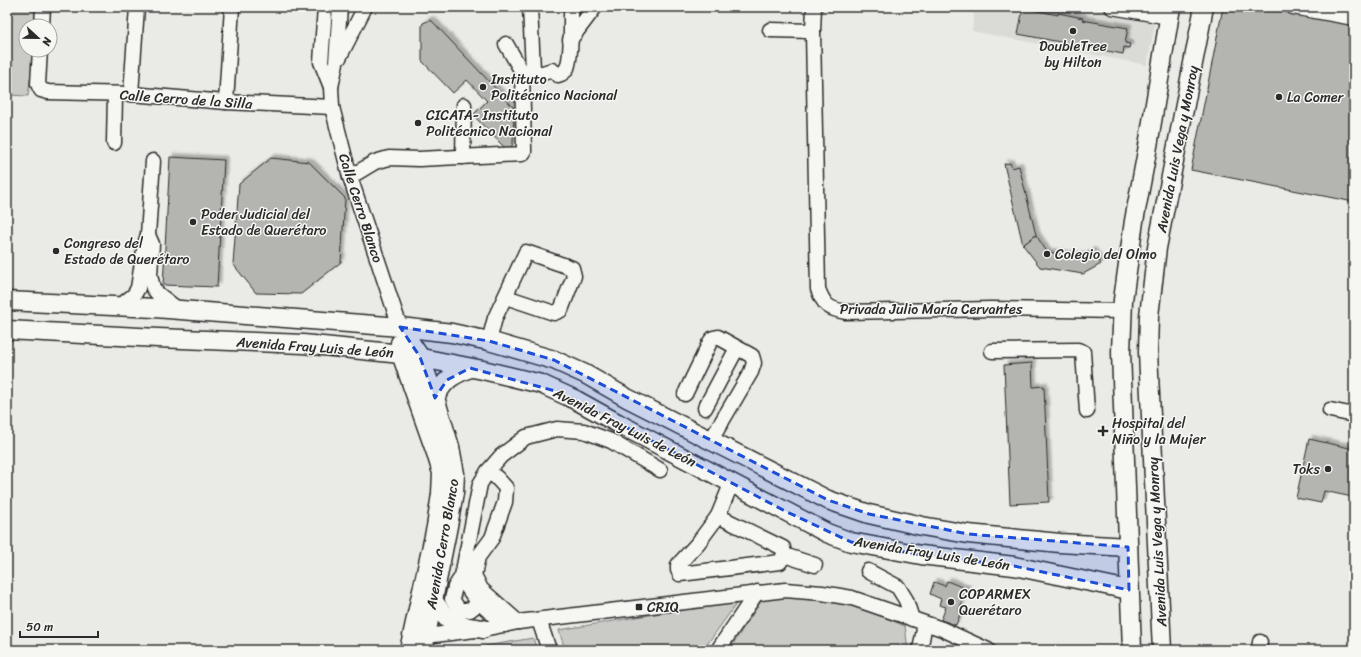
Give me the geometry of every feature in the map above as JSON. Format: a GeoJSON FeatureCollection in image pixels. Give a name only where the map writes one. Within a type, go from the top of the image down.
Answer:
{"type":"FeatureCollection","features":[{"type":"Feature","properties":{"kind":"main road","name":"Avenida Luis Vega y Monroy"},"geometry":{"type":"LineString","coordinates":[[1162,650],[1148,352],[1149,316],[1157,248],[1204,8]]}},
{"type":"Feature","properties":{"kind":"main road","name":"Avenida Luis Vega y Monroy"},"geometry":{"type":"LineString","coordinates":[[1132,650],[1121,352],[1122,311],[1134,221],[1170,12]]}},
{"type":"Feature","properties":{"kind":"main road","name":"Avenida Fray Luis de León"},"geometry":{"type":"LineString","coordinates":[[7,301],[181,311],[400,327],[452,333],[490,341],[554,360],[585,374],[627,398],[828,500],[869,514],[968,534],[1060,543],[1128,547]]}},
{"type":"Feature","properties":{"kind":"main road","name":"Avenida Cerro Blanco"},"geometry":{"type":"LineString","coordinates":[[400,327],[401,354],[442,473],[441,494],[436,526],[409,650]]}},
{"type":"Feature","properties":{"kind":"main road","name":"Avenida Cerro Blanco"},"geometry":{"type":"LineString","coordinates":[[400,327],[420,357],[435,398],[450,447],[455,474],[451,513],[424,643]]}},
{"type":"Feature","properties":{"kind":"main road"},"geometry":{"type":"LineString","coordinates":[[7,338],[15,331]]}},
{"type":"Feature","properties":{"kind":"main road","name":"Avenida Fray Luis de León"},"geometry":{"type":"LineString","coordinates":[[15,331],[302,344],[420,357],[527,381],[559,392],[827,533],[851,542],[921,555],[1014,566],[1129,590]]}},
{"type":"Feature","properties":{"kind":"main road"},"geometry":{"type":"LineString","coordinates":[[1121,352],[1128,344],[1134,343],[1143,347],[1148,352]]}},
{"type":"Feature","properties":{"kind":"main road"},"geometry":{"type":"LineString","coordinates":[[435,398],[441,386],[447,380],[454,374],[470,368]]}},
{"type":"Feature","properties":{"kind":"main road"},"geometry":{"type":"LineString","coordinates":[[899,550],[906,522]]}},
{"type":"Feature","properties":{"kind":"main road"},"geometry":{"type":"LineString","coordinates":[[433,600],[445,618],[451,623],[483,629]]}},
{"type":"Feature","properties":{"kind":"street"},"geometry":{"type":"LineString","coordinates":[[42,18],[43,7]]}},
{"type":"Feature","properties":{"kind":"street"},"geometry":{"type":"LineString","coordinates":[[131,94],[137,7]]}},
{"type":"Feature","properties":{"kind":"street"},"geometry":{"type":"LineString","coordinates":[[226,102],[232,7]]}},
{"type":"Feature","properties":{"kind":"street","name":"Calle Cerro Blanco"},"geometry":{"type":"LineString","coordinates":[[325,7],[321,62],[331,87]]}},
{"type":"Feature","properties":{"kind":"street","name":"Calle Cerro Blanco"},"geometry":{"type":"LineString","coordinates":[[340,7],[336,63],[331,87],[332,107],[350,177],[400,327]]}},
{"type":"Feature","properties":{"kind":"street"},"geometry":{"type":"LineString","coordinates":[[321,62],[336,63],[365,7]]}},
{"type":"Feature","properties":{"kind":"street"},"geometry":{"type":"LineString","coordinates":[[530,7],[533,69],[538,74],[552,70],[558,75],[562,74],[567,69],[570,59],[571,7]]}},
{"type":"Feature","properties":{"kind":"street"},"geometry":{"type":"LineString","coordinates":[[570,40],[595,7]]}},
{"type":"Feature","properties":{"kind":"street","name":"Privada Julio María Cervantes"},"geometry":{"type":"LineString","coordinates":[[814,7],[813,31],[818,289],[826,305],[835,310],[846,312],[991,309],[1122,311]]}},
{"type":"Feature","properties":{"kind":"street"},"geometry":{"type":"LineString","coordinates":[[1112,7],[1170,12]]}},
{"type":"Feature","properties":{"kind":"street"},"geometry":{"type":"LineString","coordinates":[[1293,7],[1354,18]]}},
{"type":"Feature","properties":{"kind":"street"},"geometry":{"type":"LineString","coordinates":[[770,30],[813,31]]}},
{"type":"Feature","properties":{"kind":"street"},"geometry":{"type":"LineString","coordinates":[[350,177],[375,162],[389,158],[419,159],[519,155],[524,152],[522,74],[506,44]]}},
{"type":"Feature","properties":{"kind":"street","name":"Calle Cerro de la Silla"},"geometry":{"type":"LineString","coordinates":[[40,58],[38,84],[41,90],[48,92],[115,95],[131,94],[226,102],[332,107]]}},
{"type":"Feature","properties":{"kind":"street"},"geometry":{"type":"LineString","coordinates":[[114,143],[115,95]]}},
{"type":"Feature","properties":{"kind":"street"},"geometry":{"type":"LineString","coordinates":[[463,157],[464,105]]}},
{"type":"Feature","properties":{"kind":"street"},"geometry":{"type":"LineString","coordinates":[[119,307],[134,295],[138,288],[145,244],[148,235],[153,161]]}},
{"type":"Feature","properties":{"kind":"street"},"geometry":{"type":"LineString","coordinates":[[148,235],[152,244],[150,275],[152,288],[181,311]]}},
{"type":"Feature","properties":{"kind":"street"},"geometry":{"type":"LineString","coordinates":[[490,341],[495,318],[526,252],[572,268],[574,276],[561,310],[554,313],[506,297]]}},
{"type":"Feature","properties":{"kind":"street"},"geometry":{"type":"LineString","coordinates":[[685,394],[713,338],[718,337],[752,356],[754,363],[751,372],[711,440]]}},
{"type":"Feature","properties":{"kind":"street"},"geometry":{"type":"LineString","coordinates":[[705,408],[737,348]]}},
{"type":"Feature","properties":{"kind":"street"},"geometry":{"type":"LineString","coordinates":[[992,351],[1078,350],[1083,352],[1087,411]]}},
{"type":"Feature","properties":{"kind":"street"},"geometry":{"type":"LineString","coordinates":[[1330,410],[1354,415]]}},
{"type":"Feature","properties":{"kind":"street"},"geometry":{"type":"LineString","coordinates":[[512,624],[481,589],[474,576],[472,555],[480,484],[488,471],[501,456],[526,437],[557,429],[584,431],[611,441],[660,470]]}},
{"type":"Feature","properties":{"kind":"street"},"geometry":{"type":"LineString","coordinates":[[480,602],[470,610],[459,610],[452,599],[455,587],[472,555],[492,538],[505,502],[507,494],[506,488],[488,471]]}},
{"type":"Feature","properties":{"kind":"street"},"geometry":{"type":"LineString","coordinates":[[722,518],[783,548],[784,555],[780,562],[680,574],[678,565],[722,518],[736,484]]}},
{"type":"Feature","properties":{"kind":"street"},"geometry":{"type":"LineString","coordinates":[[784,555],[815,565]]}},
{"type":"Feature","properties":{"kind":"street"},"geometry":{"type":"LineString","coordinates":[[868,571],[898,587],[918,621],[920,650]]}},
{"type":"Feature","properties":{"kind":"street"},"geometry":{"type":"LineString","coordinates":[[462,576],[466,587],[480,602],[512,624]]}},
{"type":"Feature","properties":{"kind":"street"},"geometry":{"type":"LineString","coordinates":[[424,643],[483,629],[539,620],[757,592],[785,590],[822,593],[852,598],[942,629],[988,650]]}},
{"type":"Feature","properties":{"kind":"street"},"geometry":{"type":"LineString","coordinates":[[718,650],[757,592]]}},
{"type":"Feature","properties":{"kind":"street"},"geometry":{"type":"LineString","coordinates":[[539,620],[549,650]]}},
{"type":"Feature","properties":{"kind":"highlighted area"},"geometry":{"type":"Polygon","coordinates":[[[400,327],[489,341],[554,360],[828,500],[869,514],[968,534],[1128,547],[1129,590],[1014,566],[921,555],[851,542],[785,511],[559,392],[470,368],[447,380],[435,398],[420,357],[400,327]]]}},
{"type":"Feature","properties":{"kind":"shaded area"},"geometry":{"type":"Polygon","coordinates":[[[7,7],[37,7],[36,18],[18,18],[18,58],[33,58],[28,96],[7,95],[7,7]]]}},
{"type":"Feature","properties":{"kind":"shaded area"},"geometry":{"type":"Polygon","coordinates":[[[975,7],[1158,7],[1147,65],[972,31],[975,7]]]}},
{"type":"Feature","properties":{"kind":"shaded area"},"geometry":{"type":"Polygon","coordinates":[[[775,596],[814,599],[855,606],[905,626],[908,650],[729,650],[764,597],[775,596]]]}},
{"type":"Feature","properties":{"kind":"shaded area"},"geometry":{"type":"Polygon","coordinates":[[[739,600],[703,650],[565,650],[559,630],[739,600]]]}},
{"type":"Feature","properties":{"kind":"shaded area"},"geometry":{"type":"Polygon","coordinates":[[[533,638],[537,650],[462,650],[533,638]]]}},
{"type":"Feature","properties":{"kind":"building","name":"La Comer"},"geometry":{"type":"Polygon","coordinates":[[[1223,7],[1271,7],[1354,23],[1354,202],[1191,170],[1223,7]]]}},
{"type":"Feature","properties":{"kind":"building","name":"DoubleTree by Hilton"},"geometry":{"type":"Polygon","coordinates":[[[1023,8],[1058,15],[1058,13],[1083,18],[1082,20],[1128,28],[1125,43],[1130,44],[1129,48],[1124,47],[1123,54],[1018,34],[1023,8]]]}},
{"type":"Feature","properties":{"kind":"building","name":"Instituto Politécnico Nacional"},"geometry":{"type":"Polygon","coordinates":[[[430,20],[514,108],[513,144],[510,148],[504,147],[473,115],[487,101],[467,80],[453,93],[422,61],[422,26],[423,23],[430,20]]]}},
{"type":"Feature","properties":{"kind":"building","name":"Poder Judicial del Estado de Querétaro"},"geometry":{"type":"Polygon","coordinates":[[[170,157],[224,160],[217,287],[163,285],[170,157]]]}},
{"type":"Feature","properties":{"kind":"building"},"geometry":{"type":"Polygon","coordinates":[[[271,158],[309,162],[345,198],[341,262],[301,294],[256,293],[233,264],[239,184],[271,158]]]}},
{"type":"Feature","properties":{"kind":"building","name":"Colegio del Olmo"},"geometry":{"type":"Polygon","coordinates":[[[1010,163],[1012,168],[1019,166],[1036,235],[1023,245],[1004,164],[1010,163]]]}},
{"type":"Feature","properties":{"kind":"building","name":"Colegio del Olmo"},"geometry":{"type":"Polygon","coordinates":[[[1036,235],[1047,252],[1082,256],[1092,251],[1101,264],[1083,274],[1040,267],[1023,245],[1036,235]]]}},
{"type":"Feature","properties":{"kind":"building"},"geometry":{"type":"Polygon","coordinates":[[[1032,363],[1033,387],[1044,386],[1049,502],[1010,504],[1004,365],[1032,363]]]}},
{"type":"Feature","properties":{"kind":"building","name":"Toks"},"geometry":{"type":"Polygon","coordinates":[[[1309,439],[1354,449],[1354,490],[1352,497],[1324,491],[1321,503],[1296,498],[1309,439]]]}},
{"type":"Feature","properties":{"kind":"building","name":"COPARMEX Querétaro"},"geometry":{"type":"Polygon","coordinates":[[[947,581],[967,589],[959,611],[961,612],[956,625],[941,620],[946,607],[939,605],[941,599],[930,594],[934,582],[945,586],[947,581]]]}},
{"type":"Feature","properties":{"kind":"place","name":"DoubleTree by Hilton"},"geometry":{"type":"Point","coordinates":[1073,31]}},
{"type":"Feature","properties":{"kind":"place","name":"Instituto Politécnico Nacional"},"geometry":{"type":"Point","coordinates":[483,87]}},
{"type":"Feature","properties":{"kind":"place","name":"La Comer"},"geometry":{"type":"Point","coordinates":[1279,97]}},
{"type":"Feature","properties":{"kind":"place","name":"CICATA- Instituto Politécnico Nacional"},"geometry":{"type":"Point","coordinates":[418,123]}},
{"type":"Feature","properties":{"kind":"place","name":"Poder Judicial del Estado de Querétaro"},"geometry":{"type":"Point","coordinates":[193,222]}},
{"type":"Feature","properties":{"kind":"place","name":"Congreso del Estado de Querétaro"},"geometry":{"type":"Point","coordinates":[56,251]}},
{"type":"Feature","properties":{"kind":"place","name":"Colegio del Olmo"},"geometry":{"type":"Point","coordinates":[1047,254]}},
{"type":"Feature","properties":{"kind":"place","name":"Hospital del Niño y la Mujer"},"geometry":{"type":"Point","coordinates":[1103,431]}},
{"type":"Feature","properties":{"kind":"place","name":"Toks"},"geometry":{"type":"Point","coordinates":[1328,469]}},
{"type":"Feature","properties":{"kind":"place","name":"COPARMEX Querétaro"},"geometry":{"type":"Point","coordinates":[951,602]}},
{"type":"Feature","properties":{"kind":"place","name":"CRIQ"},"geometry":{"type":"Point","coordinates":[639,607]}}]}
